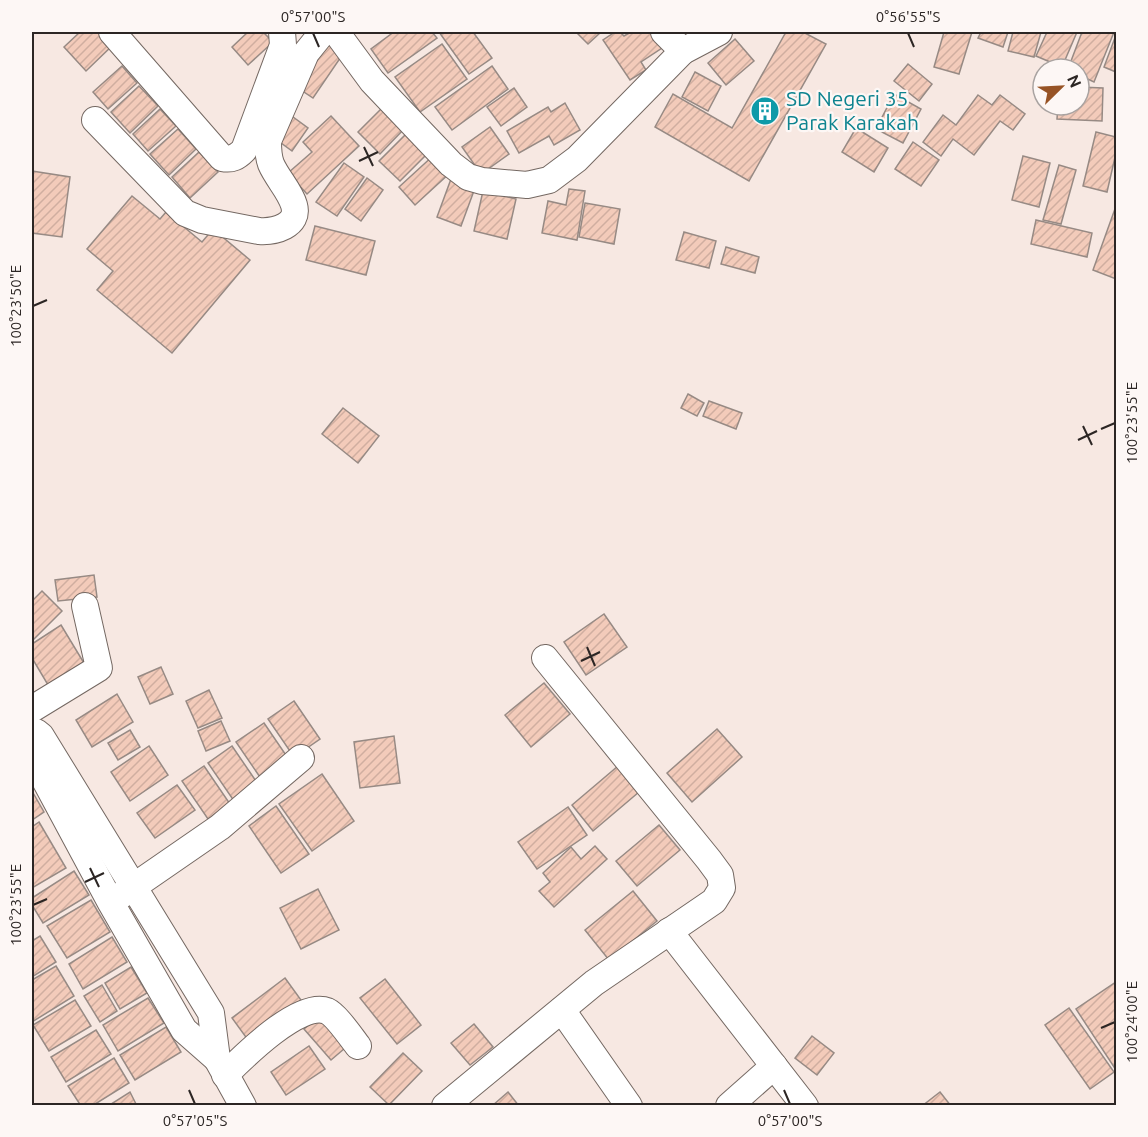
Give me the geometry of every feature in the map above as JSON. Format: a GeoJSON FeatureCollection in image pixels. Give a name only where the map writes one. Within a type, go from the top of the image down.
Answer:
{"type":"FeatureCollection","features":[{"type":"Feature","properties":{"kind":"street"},"geometry":{"type":"LineString","coordinates":[[112,32],[222,158],[230,159],[237,157],[244,150],[286,32]]}},
{"type":"Feature","properties":{"kind":"street"},"geometry":{"type":"LineString","coordinates":[[95,120],[185,213],[202,220],[259,231],[268,232],[285,227],[292,219],[294,205],[271,164],[268,141],[306,53],[323,32]]}},
{"type":"Feature","properties":{"kind":"street"},"geometry":{"type":"LineString","coordinates":[[336,32],[372,81],[451,164],[468,177],[482,182],[513,184],[549,180],[577,159],[683,51],[719,32]]}},
{"type":"Feature","properties":{"kind":"street"},"geometry":{"type":"LineString","coordinates":[[664,32],[683,51]]}},
{"type":"Feature","properties":{"kind":"street"},"geometry":{"type":"LineString","coordinates":[[32,709],[99,668],[85,606]]}},
{"type":"Feature","properties":{"kind":"street"},"geometry":{"type":"LineString","coordinates":[[445,1106],[594,982],[714,900],[722,888],[720,875],[545,658]]}},
{"type":"Feature","properties":{"kind":"street"},"geometry":{"type":"LineString","coordinates":[[32,733],[36,732],[41,736],[211,1013],[221,1067]]}},
{"type":"Feature","properties":{"kind":"street"},"geometry":{"type":"LineString","coordinates":[[32,756],[111,903],[184,1030],[221,1067],[243,1106]]}},
{"type":"Feature","properties":{"kind":"street"},"geometry":{"type":"LineString","coordinates":[[111,903],[220,827],[301,758]]}},
{"type":"Feature","properties":{"kind":"street"},"geometry":{"type":"LineString","coordinates":[[669,931],[805,1106]]}},
{"type":"Feature","properties":{"kind":"street"},"geometry":{"type":"LineString","coordinates":[[221,1067],[290,1021],[316,1009],[331,1013],[358,1046]]}},
{"type":"Feature","properties":{"kind":"street"},"geometry":{"type":"LineString","coordinates":[[562,1010],[629,1106]]}},
{"type":"Feature","properties":{"kind":"street"},"geometry":{"type":"LineString","coordinates":[[729,1106],[774,1066]]}},
{"type":"Feature","properties":{"kind":"building"},"geometry":{"type":"Polygon","coordinates":[[[80,32],[103,32],[114,44],[86,71],[64,47],[80,32]]]}},
{"type":"Feature","properties":{"kind":"building"},"geometry":{"type":"Polygon","coordinates":[[[248,32],[263,32],[273,42],[248,65],[232,47],[248,32]]]}},
{"type":"Feature","properties":{"kind":"building"},"geometry":{"type":"Polygon","coordinates":[[[390,32],[432,32],[437,38],[388,73],[371,49],[391,34],[390,32]]]}},
{"type":"Feature","properties":{"kind":"building"},"geometry":{"type":"Polygon","coordinates":[[[439,32],[473,32],[492,58],[469,74],[439,32]]]}},
{"type":"Feature","properties":{"kind":"building"},"geometry":{"type":"Polygon","coordinates":[[[576,32],[601,32],[588,44],[576,32]]]}},
{"type":"Feature","properties":{"kind":"building"},"geometry":{"type":"Polygon","coordinates":[[[615,32],[620,32],[624,36],[631,32],[651,32],[662,48],[641,62],[646,70],[630,80],[603,40],[615,32]]]}},
{"type":"Feature","properties":{"kind":"building","name":"SD Negeri 35 Parak Karakah"},"geometry":{"type":"Polygon","coordinates":[[[786,32],[803,32],[826,44],[749,181],[655,127],[673,94],[732,128],[786,32]]]}},
{"type":"Feature","properties":{"kind":"building"},"geometry":{"type":"Polygon","coordinates":[[[944,32],[972,32],[959,74],[934,67],[944,32]]]}},
{"type":"Feature","properties":{"kind":"building"},"geometry":{"type":"Polygon","coordinates":[[[981,32],[1008,32],[1003,47],[978,38],[981,32]]]}},
{"type":"Feature","properties":{"kind":"building"},"geometry":{"type":"Polygon","coordinates":[[[1013,32],[1041,32],[1034,57],[1008,51],[1013,32]]]}},
{"type":"Feature","properties":{"kind":"building"},"geometry":{"type":"Polygon","coordinates":[[[1047,32],[1077,32],[1066,57],[1036,56],[1047,32]]]}},
{"type":"Feature","properties":{"kind":"building"},"geometry":{"type":"Polygon","coordinates":[[[1082,32],[1114,32],[1094,82],[1091,81],[1091,57],[1073,57],[1082,32]]]}},
{"type":"Feature","properties":{"kind":"building"},"geometry":{"type":"Polygon","coordinates":[[[1116,35],[1116,72],[1104,67],[1116,35]]]}},
{"type":"Feature","properties":{"kind":"building","name":"SD Negeri 35 Parak Karakah"},"geometry":{"type":"Polygon","coordinates":[[[735,39],[754,61],[726,85],[708,63],[735,39]]]}},
{"type":"Feature","properties":{"kind":"building"},"geometry":{"type":"Polygon","coordinates":[[[330,41],[345,51],[313,98],[298,88],[330,41]]]}},
{"type":"Feature","properties":{"kind":"building"},"geometry":{"type":"Polygon","coordinates":[[[442,44],[467,79],[420,112],[395,77],[442,44]]]}},
{"type":"Feature","properties":{"kind":"building"},"geometry":{"type":"Polygon","coordinates":[[[908,64],[932,84],[919,101],[894,81],[908,64]]]}},
{"type":"Feature","properties":{"kind":"building"},"geometry":{"type":"Polygon","coordinates":[[[122,66],[137,83],[108,109],[93,92],[122,66]]]}},
{"type":"Feature","properties":{"kind":"building"},"geometry":{"type":"Polygon","coordinates":[[[492,66],[508,89],[452,130],[435,107],[492,66]]]}},
{"type":"Feature","properties":{"kind":"building"},"geometry":{"type":"Polygon","coordinates":[[[695,72],[721,86],[708,111],[682,97],[695,72]]]}},
{"type":"Feature","properties":{"kind":"building"},"geometry":{"type":"Polygon","coordinates":[[[139,86],[158,106],[130,133],[111,112],[139,86]]]}},
{"type":"Feature","properties":{"kind":"building"},"geometry":{"type":"Polygon","coordinates":[[[514,88],[527,107],[501,126],[487,107],[514,88]]]}},
{"type":"Feature","properties":{"kind":"building"},"geometry":{"type":"Polygon","coordinates":[[[1091,88],[1103,88],[1102,121],[1057,119],[1057,117],[1091,117],[1091,88]]]}},
{"type":"Feature","properties":{"kind":"building"},"geometry":{"type":"Polygon","coordinates":[[[894,94],[921,109],[903,143],[876,129],[894,94]]]}},
{"type":"Feature","properties":{"kind":"building"},"geometry":{"type":"Polygon","coordinates":[[[978,95],[992,105],[1000,95],[1025,114],[1013,130],[1000,121],[974,155],[953,139],[941,156],[923,142],[943,115],[956,125],[978,95]]]}},
{"type":"Feature","properties":{"kind":"building"},"geometry":{"type":"Polygon","coordinates":[[[565,103],[580,130],[554,145],[549,136],[519,153],[507,131],[548,107],[551,112],[565,103]]]}},
{"type":"Feature","properties":{"kind":"building"},"geometry":{"type":"Polygon","coordinates":[[[382,108],[404,129],[380,154],[358,132],[382,108]]]}},
{"type":"Feature","properties":{"kind":"building"},"geometry":{"type":"Polygon","coordinates":[[[160,109],[176,126],[148,151],[133,134],[160,109]]]}},
{"type":"Feature","properties":{"kind":"building"},"geometry":{"type":"Polygon","coordinates":[[[289,114],[308,128],[292,151],[273,137],[289,114]]]}},
{"type":"Feature","properties":{"kind":"building"},"geometry":{"type":"Polygon","coordinates":[[[331,116],[359,146],[307,194],[288,173],[312,152],[303,142],[331,116]]]}},
{"type":"Feature","properties":{"kind":"building"},"geometry":{"type":"Polygon","coordinates":[[[490,127],[509,154],[481,174],[462,147],[490,127]]]}},
{"type":"Feature","properties":{"kind":"building"},"geometry":{"type":"Polygon","coordinates":[[[856,128],[888,148],[874,172],[842,152],[856,128]]]}},
{"type":"Feature","properties":{"kind":"building"},"geometry":{"type":"Polygon","coordinates":[[[178,129],[196,149],[169,175],[150,154],[178,129]]]}},
{"type":"Feature","properties":{"kind":"building"},"geometry":{"type":"Polygon","coordinates":[[[411,129],[432,149],[400,181],[379,161],[411,129]]]}},
{"type":"Feature","properties":{"kind":"building"},"geometry":{"type":"Polygon","coordinates":[[[1096,132],[1116,137],[1116,153],[1107,192],[1083,186],[1096,132]]]}},
{"type":"Feature","properties":{"kind":"building"},"geometry":{"type":"Polygon","coordinates":[[[913,142],[939,160],[921,186],[895,169],[913,142]]]}},
{"type":"Feature","properties":{"kind":"building"},"geometry":{"type":"Polygon","coordinates":[[[199,152],[218,172],[190,198],[172,177],[199,152]]]}},
{"type":"Feature","properties":{"kind":"building"},"geometry":{"type":"Polygon","coordinates":[[[435,154],[451,172],[415,205],[399,187],[435,154]]]}},
{"type":"Feature","properties":{"kind":"building"},"geometry":{"type":"Polygon","coordinates":[[[1023,156],[1050,163],[1039,207],[1012,200],[1023,156]]]}},
{"type":"Feature","properties":{"kind":"building"},"geometry":{"type":"Polygon","coordinates":[[[344,163],[364,177],[337,216],[316,202],[344,163]]]}},
{"type":"Feature","properties":{"kind":"building"},"geometry":{"type":"Polygon","coordinates":[[[1059,165],[1076,170],[1061,224],[1043,220],[1059,165]]]}},
{"type":"Feature","properties":{"kind":"building"},"geometry":{"type":"Polygon","coordinates":[[[32,171],[70,177],[62,237],[32,233],[32,171]]]}},
{"type":"Feature","properties":{"kind":"building"},"geometry":{"type":"Polygon","coordinates":[[[367,178],[383,190],[361,221],[345,209],[367,178]]]}},
{"type":"Feature","properties":{"kind":"building"},"geometry":{"type":"Polygon","coordinates":[[[451,179],[475,188],[461,226],[437,217],[451,179]]]}},
{"type":"Feature","properties":{"kind":"building"},"geometry":{"type":"Polygon","coordinates":[[[569,189],[585,191],[577,240],[542,233],[548,201],[566,205],[569,189]]]}},
{"type":"Feature","properties":{"kind":"building"},"geometry":{"type":"Polygon","coordinates":[[[483,191],[516,199],[507,239],[474,231],[483,191]]]}},
{"type":"Feature","properties":{"kind":"building"},"geometry":{"type":"Polygon","coordinates":[[[132,196],[160,219],[166,212],[202,242],[213,229],[250,260],[172,353],[97,290],[113,271],[87,249],[132,196]]]}},
{"type":"Feature","properties":{"kind":"building"},"geometry":{"type":"Polygon","coordinates":[[[585,203],[620,209],[614,244],[579,237],[585,203]]]}},
{"type":"Feature","properties":{"kind":"building"},"geometry":{"type":"Polygon","coordinates":[[[1116,206],[1116,279],[1093,270],[1116,206]]]}},
{"type":"Feature","properties":{"kind":"building"},"geometry":{"type":"Polygon","coordinates":[[[1036,220],[1092,233],[1087,257],[1031,244],[1036,220]]]}},
{"type":"Feature","properties":{"kind":"building"},"geometry":{"type":"Polygon","coordinates":[[[315,226],[375,241],[366,275],[306,260],[315,226]]]}},
{"type":"Feature","properties":{"kind":"building"},"geometry":{"type":"Polygon","coordinates":[[[684,232],[716,241],[709,268],[676,260],[684,232]]]}},
{"type":"Feature","properties":{"kind":"building"},"geometry":{"type":"Polygon","coordinates":[[[726,247],[759,257],[755,273],[721,264],[726,247]]]}},
{"type":"Feature","properties":{"kind":"building"},"geometry":{"type":"Polygon","coordinates":[[[688,394],[704,403],[697,416],[681,408],[688,394]]]}},
{"type":"Feature","properties":{"kind":"building"},"geometry":{"type":"Polygon","coordinates":[[[709,401],[742,413],[736,429],[703,416],[709,401]]]}},
{"type":"Feature","properties":{"kind":"building"},"geometry":{"type":"Polygon","coordinates":[[[343,408],[379,436],[358,463],[322,434],[343,408]]]}},
{"type":"Feature","properties":{"kind":"building"},"geometry":{"type":"Polygon","coordinates":[[[94,575],[97,597],[58,601],[55,580],[94,575]]]}},
{"type":"Feature","properties":{"kind":"building"},"geometry":{"type":"Polygon","coordinates":[[[42,591],[62,611],[32,641],[32,601],[42,591]]]}},
{"type":"Feature","properties":{"kind":"building"},"geometry":{"type":"Polygon","coordinates":[[[604,614],[627,647],[586,675],[564,642],[604,614]]]}},
{"type":"Feature","properties":{"kind":"building"},"geometry":{"type":"Polygon","coordinates":[[[61,625],[87,668],[51,690],[32,658],[32,644],[61,625]]]}},
{"type":"Feature","properties":{"kind":"building"},"geometry":{"type":"Polygon","coordinates":[[[161,667],[173,694],[150,704],[138,677],[161,667]]]}},
{"type":"Feature","properties":{"kind":"building"},"geometry":{"type":"Polygon","coordinates":[[[544,683],[570,714],[531,747],[505,715],[544,683]]]}},
{"type":"Feature","properties":{"kind":"building"},"geometry":{"type":"Polygon","coordinates":[[[209,690],[222,718],[198,728],[186,701],[209,690]]]}},
{"type":"Feature","properties":{"kind":"building"},"geometry":{"type":"Polygon","coordinates":[[[117,694],[133,722],[92,747],[76,720],[117,694]]]}},
{"type":"Feature","properties":{"kind":"building"},"geometry":{"type":"Polygon","coordinates":[[[294,701],[320,739],[294,757],[268,719],[294,701]]]}},
{"type":"Feature","properties":{"kind":"building"},"geometry":{"type":"Polygon","coordinates":[[[221,721],[230,741],[206,751],[198,731],[221,721]]]}},
{"type":"Feature","properties":{"kind":"building"},"geometry":{"type":"Polygon","coordinates":[[[264,723],[290,761],[262,780],[236,742],[264,723]]]}},
{"type":"Feature","properties":{"kind":"building"},"geometry":{"type":"Polygon","coordinates":[[[717,729],[742,757],[692,802],[667,773],[717,729]]]}},
{"type":"Feature","properties":{"kind":"building"},"geometry":{"type":"Polygon","coordinates":[[[130,730],[140,747],[118,760],[108,743],[130,730]]]}},
{"type":"Feature","properties":{"kind":"building"},"geometry":{"type":"Polygon","coordinates":[[[394,736],[400,783],[360,788],[354,742],[394,736]]]}},
{"type":"Feature","properties":{"kind":"building"},"geometry":{"type":"Polygon","coordinates":[[[149,746],[168,775],[130,801],[111,772],[149,746]]]}},
{"type":"Feature","properties":{"kind":"building"},"geometry":{"type":"Polygon","coordinates":[[[232,746],[258,784],[234,801],[208,763],[232,746]]]}},
{"type":"Feature","properties":{"kind":"building"},"geometry":{"type":"Polygon","coordinates":[[[204,766],[230,804],[208,819],[182,781],[204,766]]]}},
{"type":"Feature","properties":{"kind":"building"},"geometry":{"type":"Polygon","coordinates":[[[618,766],[639,792],[593,831],[572,805],[618,766]]]}},
{"type":"Feature","properties":{"kind":"building"},"geometry":{"type":"Polygon","coordinates":[[[322,774],[354,821],[312,851],[279,804],[322,774]]]}},
{"type":"Feature","properties":{"kind":"building"},"geometry":{"type":"Polygon","coordinates":[[[177,785],[195,810],[155,838],[137,813],[177,785]]]}},
{"type":"Feature","properties":{"kind":"building"},"geometry":{"type":"Polygon","coordinates":[[[32,791],[44,812],[32,820],[32,791]]]}},
{"type":"Feature","properties":{"kind":"building"},"geometry":{"type":"Polygon","coordinates":[[[276,806],[309,854],[281,873],[249,826],[276,806]]]}},
{"type":"Feature","properties":{"kind":"building"},"geometry":{"type":"Polygon","coordinates":[[[568,807],[587,835],[537,869],[518,842],[568,807]]]}},
{"type":"Feature","properties":{"kind":"building"},"geometry":{"type":"Polygon","coordinates":[[[39,822],[66,868],[32,888],[32,827],[39,822]]]}},
{"type":"Feature","properties":{"kind":"building"},"geometry":{"type":"Polygon","coordinates":[[[659,825],[680,850],[637,886],[616,861],[659,825]]]}},
{"type":"Feature","properties":{"kind":"building"},"geometry":{"type":"Polygon","coordinates":[[[595,846],[607,859],[554,907],[539,891],[550,882],[543,873],[571,847],[581,859],[595,846]]]}},
{"type":"Feature","properties":{"kind":"building"},"geometry":{"type":"Polygon","coordinates":[[[74,871],[89,895],[43,923],[32,905],[32,898],[74,871]]]}},
{"type":"Feature","properties":{"kind":"building"},"geometry":{"type":"Polygon","coordinates":[[[318,889],[339,930],[301,949],[280,908],[318,889]]]}},
{"type":"Feature","properties":{"kind":"building"},"geometry":{"type":"Polygon","coordinates":[[[633,891],[657,921],[609,960],[585,930],[633,891]]]}},
{"type":"Feature","properties":{"kind":"building"},"geometry":{"type":"Polygon","coordinates":[[[91,900],[110,932],[67,958],[47,926],[91,900]]]}},
{"type":"Feature","properties":{"kind":"building"},"geometry":{"type":"Polygon","coordinates":[[[40,936],[56,962],[32,977],[32,941],[40,936]]]}},
{"type":"Feature","properties":{"kind":"building"},"geometry":{"type":"Polygon","coordinates":[[[112,937],[127,962],[83,989],[69,964],[112,937]]]}},
{"type":"Feature","properties":{"kind":"building"},"geometry":{"type":"Polygon","coordinates":[[[56,966],[74,996],[32,1022],[32,980],[56,966]]]}},
{"type":"Feature","properties":{"kind":"building"},"geometry":{"type":"Polygon","coordinates":[[[131,967],[147,993],[120,1009],[105,983],[131,967]]]}},
{"type":"Feature","properties":{"kind":"building"},"geometry":{"type":"Polygon","coordinates":[[[285,978],[301,1000],[248,1040],[232,1018],[285,978]]]}},
{"type":"Feature","properties":{"kind":"building"},"geometry":{"type":"Polygon","coordinates":[[[385,979],[421,1025],[397,1044],[360,998],[385,979]]]}},
{"type":"Feature","properties":{"kind":"building"},"geometry":{"type":"Polygon","coordinates":[[[1116,982],[1116,1070],[1076,1009],[1116,982]]]}},
{"type":"Feature","properties":{"kind":"building"},"geometry":{"type":"Polygon","coordinates":[[[102,985],[117,1011],[100,1022],[84,996],[102,985]]]}},
{"type":"Feature","properties":{"kind":"building"},"geometry":{"type":"Polygon","coordinates":[[[148,998],[164,1023],[118,1051],[103,1025],[148,998]]]}},
{"type":"Feature","properties":{"kind":"building"},"geometry":{"type":"Polygon","coordinates":[[[75,1000],[91,1026],[49,1051],[33,1025],[75,1000]]]}},
{"type":"Feature","properties":{"kind":"building"},"geometry":{"type":"Polygon","coordinates":[[[1069,1008],[1114,1072],[1090,1089],[1045,1025],[1069,1008]]]}},
{"type":"Feature","properties":{"kind":"building"},"geometry":{"type":"Polygon","coordinates":[[[324,1012],[351,1043],[331,1060],[304,1029],[324,1012]]]}},
{"type":"Feature","properties":{"kind":"building"},"geometry":{"type":"Polygon","coordinates":[[[474,1024],[493,1047],[470,1065],[451,1043],[474,1024]]]}},
{"type":"Feature","properties":{"kind":"building"},"geometry":{"type":"Polygon","coordinates":[[[166,1027],[181,1052],[135,1080],[120,1055],[166,1027]]]}},
{"type":"Feature","properties":{"kind":"building"},"geometry":{"type":"Polygon","coordinates":[[[96,1030],[111,1054],[66,1082],[51,1057],[96,1030]]]}},
{"type":"Feature","properties":{"kind":"building"},"geometry":{"type":"Polygon","coordinates":[[[812,1036],[834,1053],[817,1075],[795,1058],[812,1036]]]}},
{"type":"Feature","properties":{"kind":"building"},"geometry":{"type":"Polygon","coordinates":[[[309,1046],[325,1069],[286,1095],[271,1072],[309,1046]]]}},
{"type":"Feature","properties":{"kind":"building"},"geometry":{"type":"Polygon","coordinates":[[[403,1053],[422,1071],[389,1105],[370,1087],[403,1053]]]}},
{"type":"Feature","properties":{"kind":"building"},"geometry":{"type":"Polygon","coordinates":[[[114,1058],[129,1083],[92,1106],[81,1106],[68,1086],[114,1058]]]}},
{"type":"Feature","properties":{"kind":"building"},"geometry":{"type":"Polygon","coordinates":[[[130,1092],[137,1106],[108,1106],[130,1092]]]}},
{"type":"Feature","properties":{"kind":"building"},"geometry":{"type":"Polygon","coordinates":[[[508,1092],[519,1106],[492,1106],[508,1092]]]}},
{"type":"Feature","properties":{"kind":"building"},"geometry":{"type":"Polygon","coordinates":[[[940,1092],[951,1106],[922,1106],[940,1092]]]}},
{"type":"Feature","properties":{"kind":"place","name":"SD Negeri 35 Parak Karakah"},"geometry":{"type":"Point","coordinates":[765,111]}}]}
